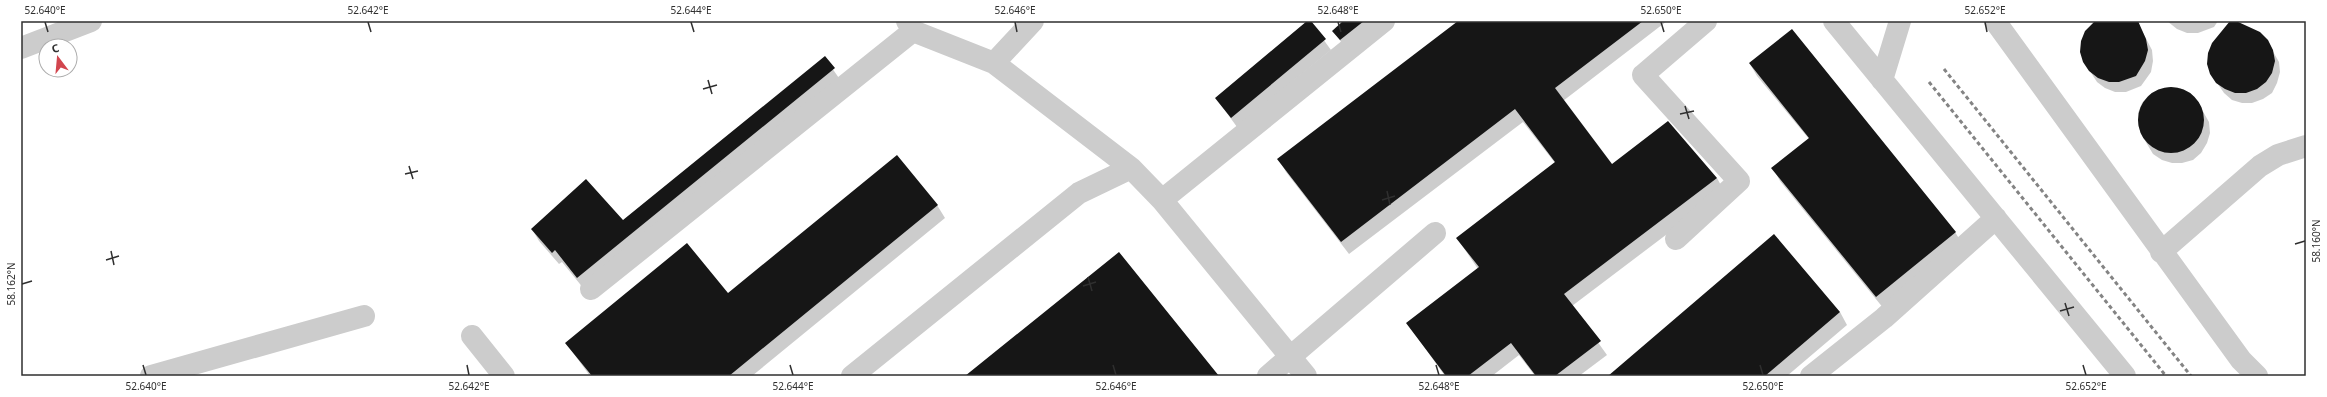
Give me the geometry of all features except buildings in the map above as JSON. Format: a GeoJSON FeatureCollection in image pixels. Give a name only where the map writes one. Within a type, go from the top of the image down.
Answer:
{"type":"FeatureCollection","features":[{"type":"Feature","properties":{"kind":"lane"},"geometry":{"type":"LineString","coordinates":[[21,48],[91,21]]}},
{"type":"Feature","properties":{"kind":"lane"},"geometry":{"type":"LineString","coordinates":[[994,63],[1033,21]]}},
{"type":"Feature","properties":{"kind":"lane"},"geometry":{"type":"LineString","coordinates":[[1162,200],[1384,21]]}},
{"type":"Feature","properties":{"kind":"lane"},"geometry":{"type":"LineString","coordinates":[[1676,239],[1738,181],[1643,75],[1706,21]]}},
{"type":"Feature","properties":{"kind":"lane"},"geometry":{"type":"LineString","coordinates":[[1834,21],[2125,376]]}},
{"type":"Feature","properties":{"kind":"lane"},"geometry":{"type":"LineString","coordinates":[[1882,80],[1900,21]]}},
{"type":"Feature","properties":{"kind":"lane"},"geometry":{"type":"LineString","coordinates":[[1995,21],[2161,252],[2241,360],[2257,376]]}},
{"type":"Feature","properties":{"kind":"lane"},"geometry":{"type":"LineString","coordinates":[[591,289],[910,26],[994,63],[1131,168],[1162,200],[1306,376]]}},
{"type":"Feature","properties":{"kind":"lane"},"geometry":{"type":"LineString","coordinates":[[2161,252],[2260,166],[2278,155],[2306,146]]}},
{"type":"Feature","properties":{"kind":"lane"},"geometry":{"type":"LineString","coordinates":[[852,376],[1079,192],[1131,168]]}},
{"type":"Feature","properties":{"kind":"lane"},"geometry":{"type":"LineString","coordinates":[[1811,376],[1884,318],[1996,218]]}},
{"type":"Feature","properties":{"kind":"lane"},"geometry":{"type":"LineString","coordinates":[[1268,376],[1435,233]]}},
{"type":"Feature","properties":{"kind":"lane"},"geometry":{"type":"LineString","coordinates":[[151,376],[364,316]]}},
{"type":"Feature","properties":{"kind":"lane"},"geometry":{"type":"LineString","coordinates":[[472,336],[504,376]]}},
{"type":"Feature","properties":{"kind":"railway"},"geometry":{"type":"LineString","coordinates":[[1944,69],[2191,376]]}},
{"type":"Feature","properties":{"kind":"railway"},"geometry":{"type":"LineString","coordinates":[[1929,82],[2166,376]]}}]}
